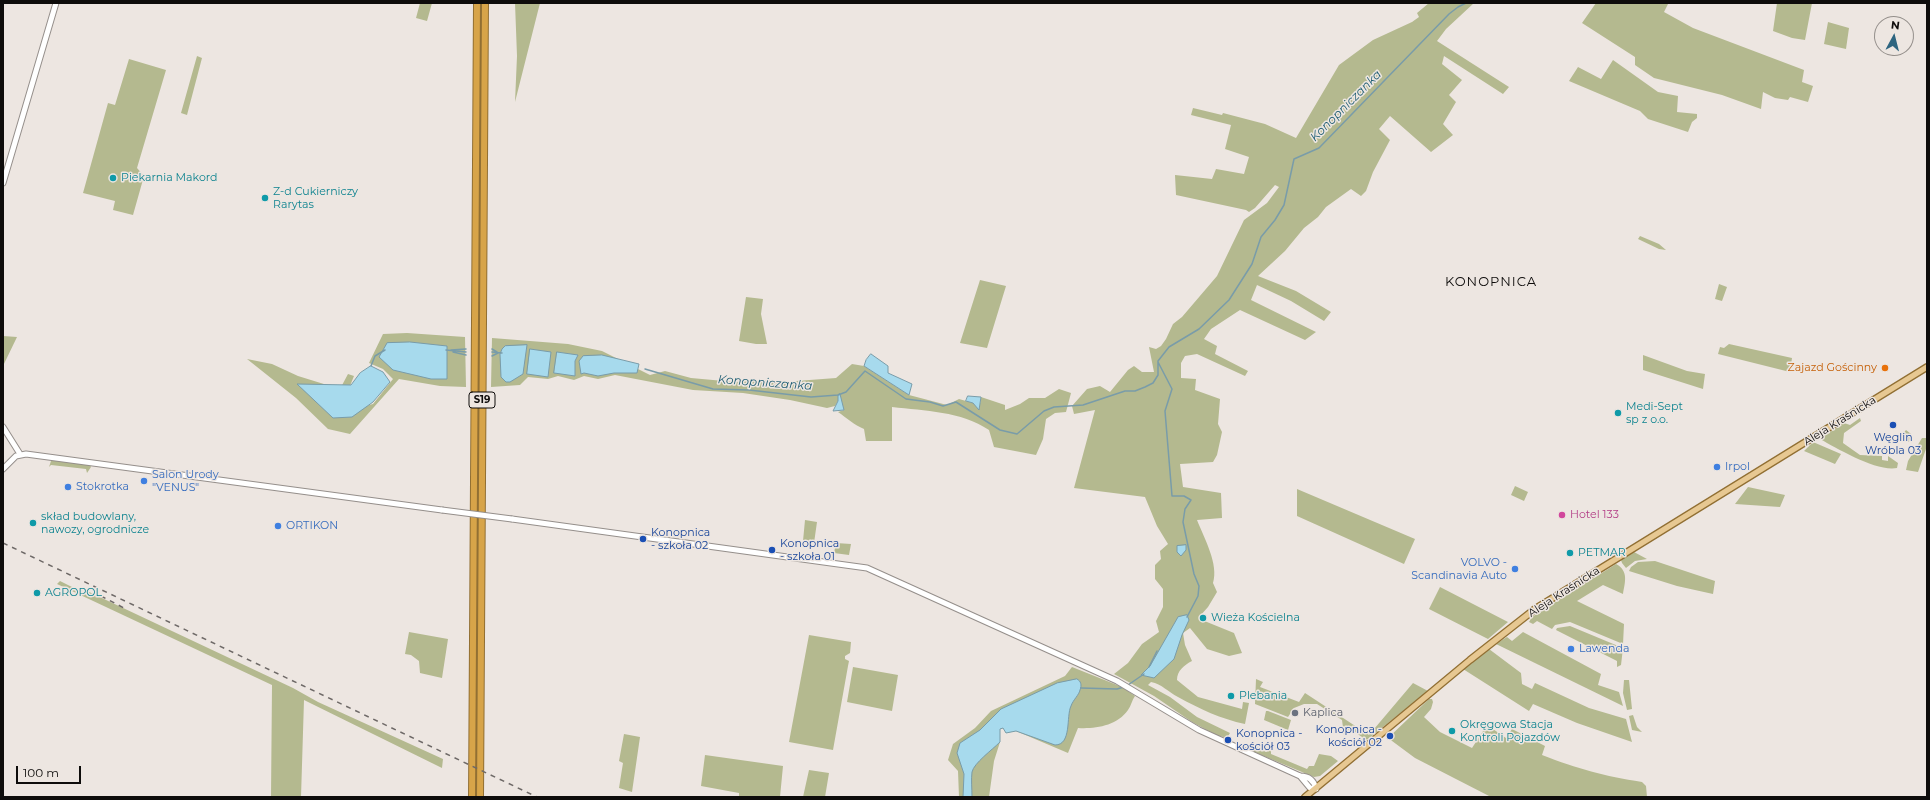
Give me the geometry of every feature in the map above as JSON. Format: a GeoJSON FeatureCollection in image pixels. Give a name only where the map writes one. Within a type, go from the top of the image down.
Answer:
{"type":"FeatureCollection","features":[{"type":"Feature","properties":{"kind":"highway","name":"S19"},"geometry":{"type":"LineString","coordinates":[[472,797],[477,3]]}},
{"type":"Feature","properties":{"kind":"highway","name":"S19"},"geometry":{"type":"LineString","coordinates":[[480,797],[485,3]]}},
{"type":"Feature","properties":{"kind":"main road","name":"Aleja Kraśnicka"},"geometry":{"type":"LineString","coordinates":[[1305,797],[1474,657],[1535,609],[1927,367]]}},
{"type":"Feature","properties":{"kind":"street"},"geometry":{"type":"LineString","coordinates":[[3,183],[56,3]]}},
{"type":"Feature","properties":{"kind":"street"},"geometry":{"type":"LineString","coordinates":[[3,427],[20,454]]}},
{"type":"Feature","properties":{"kind":"street"},"geometry":{"type":"LineString","coordinates":[[3,469],[11,459],[20,454],[42,456],[867,568],[1117,681],[1135,690],[1199,730],[1300,776],[1310,788],[1316,788]]}},
{"type":"Feature","properties":{"kind":"green space"},"geometry":{"type":"Polygon","coordinates":[[[420,3],[432,3],[427,21],[416,18],[420,3]]]}},
{"type":"Feature","properties":{"kind":"green space"},"geometry":{"type":"Polygon","coordinates":[[[515,3],[540,3],[515,102],[517,56],[515,3]]]}},
{"type":"Feature","properties":{"kind":"green space"},"geometry":{"type":"Polygon","coordinates":[[[1429,3],[1474,3],[1446,29],[1437,41],[1509,87],[1503,94],[1444,56],[1442,64],[1462,80],[1449,95],[1456,102],[1443,124],[1453,135],[1431,152],[1390,116],[1379,129],[1390,140],[1373,172],[1366,191],[1361,196],[1351,189],[1326,207],[1318,217],[1304,228],[1285,251],[1258,276],[1296,291],[1331,312],[1324,321],[1291,301],[1257,285],[1251,300],[1316,332],[1305,340],[1240,310],[1211,329],[1204,339],[1217,346],[1215,354],[1248,371],[1245,376],[1197,354],[1185,356],[1181,363],[1181,378],[1196,379],[1195,390],[1220,399],[1218,424],[1222,432],[1217,455],[1213,462],[1180,464],[1183,487],[1221,493],[1222,518],[1197,520],[1212,559],[1214,568],[1213,583],[1217,592],[1208,607],[1200,616],[1202,620],[1234,633],[1242,653],[1229,656],[1207,649],[1190,628],[1183,633],[1185,645],[1192,661],[1186,664],[1178,674],[1177,680],[1198,697],[1242,709],[1243,702],[1249,703],[1245,724],[1219,716],[1203,709],[1178,697],[1155,683],[1151,682],[1148,685],[1170,697],[1197,717],[1230,733],[1227,738],[1216,735],[1192,722],[1154,696],[1114,674],[1128,663],[1142,644],[1159,632],[1156,621],[1163,607],[1163,589],[1155,579],[1155,565],[1161,559],[1160,551],[1168,544],[1157,526],[1145,497],[1074,488],[1095,410],[1074,414],[1072,406],[1087,389],[1100,386],[1110,392],[1128,370],[1134,366],[1142,372],[1154,372],[1149,347],[1156,349],[1161,346],[1173,324],[1182,317],[1217,276],[1244,220],[1267,203],[1279,187],[1275,185],[1255,208],[1249,212],[1246,210],[1176,195],[1175,175],[1212,179],[1216,169],[1244,174],[1249,157],[1225,149],[1231,125],[1191,115],[1193,108],[1222,115],[1223,113],[1265,124],[1296,138],[1339,65],[1373,40],[1412,22],[1419,17],[1417,13],[1429,3]]]}},
{"type":"Feature","properties":{"kind":"green space"},"geometry":{"type":"Polygon","coordinates":[[[1596,3],[1672,3],[1668,4],[1664,12],[1693,28],[1804,70],[1802,82],[1813,86],[1808,102],[1790,97],[1788,100],[1775,98],[1763,92],[1761,109],[1722,95],[1654,78],[1635,65],[1635,57],[1582,23],[1596,3]]]}},
{"type":"Feature","properties":{"kind":"green space"},"geometry":{"type":"Polygon","coordinates":[[[1777,3],[1812,3],[1805,40],[1792,38],[1773,31],[1777,3]]]}},
{"type":"Feature","properties":{"kind":"green space"},"geometry":{"type":"Polygon","coordinates":[[[1828,22],[1849,28],[1846,49],[1824,44],[1828,22]]]}},
{"type":"Feature","properties":{"kind":"green space"},"geometry":{"type":"Polygon","coordinates":[[[197,56],[202,58],[187,115],[181,113],[197,56]]]}},
{"type":"Feature","properties":{"kind":"green space"},"geometry":{"type":"Polygon","coordinates":[[[129,59],[166,70],[137,168],[144,176],[133,215],[113,210],[115,201],[83,193],[108,103],[115,105],[129,59]]]}},
{"type":"Feature","properties":{"kind":"green space"},"geometry":{"type":"Polygon","coordinates":[[[1613,60],[1658,92],[1678,96],[1677,112],[1697,114],[1697,118],[1692,122],[1688,132],[1648,119],[1640,111],[1569,81],[1578,67],[1601,79],[1613,60]]]}},
{"type":"Feature","properties":{"kind":"green space"},"geometry":{"type":"Polygon","coordinates":[[[1640,236],[1659,244],[1666,250],[1659,249],[1638,239],[1640,236]]]}},
{"type":"Feature","properties":{"kind":"green space"},"geometry":{"type":"Polygon","coordinates":[[[980,280],[1006,286],[987,348],[960,343],[980,280]]]}},
{"type":"Feature","properties":{"kind":"green space"},"geometry":{"type":"Polygon","coordinates":[[[1719,284],[1727,287],[1722,301],[1715,299],[1719,284]]]}},
{"type":"Feature","properties":{"kind":"green space"},"geometry":{"type":"Polygon","coordinates":[[[746,297],[763,299],[761,314],[767,344],[739,341],[746,297]]]}},
{"type":"Feature","properties":{"kind":"green space"},"geometry":{"type":"Polygon","coordinates":[[[407,333],[465,337],[466,387],[440,386],[399,379],[350,434],[328,429],[296,398],[247,359],[272,364],[298,376],[340,389],[348,374],[354,376],[343,403],[353,409],[373,404],[393,379],[383,369],[369,363],[383,334],[407,333]]]}},
{"type":"Feature","properties":{"kind":"green space"},"geometry":{"type":"Polygon","coordinates":[[[3,336],[17,337],[3,366],[3,336]]]}},
{"type":"Feature","properties":{"kind":"green space"},"geometry":{"type":"Polygon","coordinates":[[[492,338],[568,344],[602,351],[650,375],[665,371],[691,378],[735,382],[770,380],[783,382],[836,378],[852,364],[864,366],[909,395],[947,405],[959,399],[973,403],[979,409],[981,397],[1005,405],[1005,410],[1020,404],[1029,398],[1045,398],[1059,389],[1071,393],[1066,412],[1055,413],[1046,419],[1043,439],[1036,455],[994,447],[989,430],[955,415],[892,407],[892,441],[866,441],[864,429],[838,412],[844,410],[838,395],[838,401],[835,406],[827,408],[790,400],[743,393],[693,390],[615,375],[598,379],[584,376],[574,380],[558,376],[548,379],[528,377],[520,385],[491,387],[492,338]]]}},
{"type":"Feature","properties":{"kind":"green space"},"geometry":{"type":"Polygon","coordinates":[[[1729,344],[1792,358],[1790,372],[1718,354],[1720,347],[1724,348],[1729,344]]]}},
{"type":"Feature","properties":{"kind":"green space"},"geometry":{"type":"Polygon","coordinates":[[[1643,355],[1687,371],[1705,374],[1703,389],[1643,370],[1643,355]]]}},
{"type":"Feature","properties":{"kind":"green space"},"geometry":{"type":"Polygon","coordinates":[[[1860,418],[1861,421],[1844,433],[1843,443],[1860,455],[1882,456],[1882,460],[1888,461],[1888,456],[1898,463],[1897,468],[1879,467],[1847,454],[1820,439],[1842,424],[1844,423],[1850,425],[1860,418]]]}},
{"type":"Feature","properties":{"kind":"green space"},"geometry":{"type":"Polygon","coordinates":[[[1906,430],[1911,434],[1909,442],[1904,440],[1906,438],[1902,435],[1906,430]]]}},
{"type":"Feature","properties":{"kind":"green space"},"geometry":{"type":"Polygon","coordinates":[[[1922,438],[1927,438],[1927,446],[1918,472],[1906,470],[1908,461],[1922,438]]]}},
{"type":"Feature","properties":{"kind":"green space"},"geometry":{"type":"Polygon","coordinates":[[[1813,442],[1841,454],[1835,464],[1804,451],[1813,442]]]}},
{"type":"Feature","properties":{"kind":"green space"},"geometry":{"type":"Polygon","coordinates":[[[51,461],[90,465],[91,467],[87,473],[86,469],[51,465],[49,467],[51,461]]]}},
{"type":"Feature","properties":{"kind":"green space"},"geometry":{"type":"Polygon","coordinates":[[[1515,486],[1528,492],[1524,501],[1511,495],[1515,486]]]}},
{"type":"Feature","properties":{"kind":"green space"},"geometry":{"type":"Polygon","coordinates":[[[1748,487],[1785,495],[1780,507],[1735,504],[1748,487]]]}},
{"type":"Feature","properties":{"kind":"green space"},"geometry":{"type":"Polygon","coordinates":[[[1297,489],[1415,539],[1404,564],[1297,516],[1297,489]]]}},
{"type":"Feature","properties":{"kind":"green space"},"geometry":{"type":"Polygon","coordinates":[[[805,520],[817,522],[814,543],[803,541],[805,520]]]}},
{"type":"Feature","properties":{"kind":"green space"},"geometry":{"type":"Polygon","coordinates":[[[836,543],[851,544],[849,555],[834,553],[836,543]]]}},
{"type":"Feature","properties":{"kind":"green space"},"geometry":{"type":"Polygon","coordinates":[[[1631,552],[1634,552],[1647,559],[1635,561],[1626,568],[1621,560],[1631,552]]]}},
{"type":"Feature","properties":{"kind":"green space"},"geometry":{"type":"Polygon","coordinates":[[[1655,561],[1715,581],[1713,594],[1677,586],[1629,571],[1631,567],[1638,562],[1655,561]]]}},
{"type":"Feature","properties":{"kind":"green space"},"geometry":{"type":"Polygon","coordinates":[[[1616,564],[1623,570],[1625,577],[1623,594],[1603,585],[1577,601],[1624,624],[1623,644],[1570,622],[1555,625],[1552,629],[1537,621],[1533,624],[1529,622],[1532,617],[1616,564]]]}},
{"type":"Feature","properties":{"kind":"green space"},"geometry":{"type":"Polygon","coordinates":[[[60,581],[84,593],[87,591],[293,688],[318,702],[443,759],[442,768],[304,700],[301,797],[271,797],[272,685],[57,584],[60,581]]]}},
{"type":"Feature","properties":{"kind":"green space"},"geometry":{"type":"Polygon","coordinates":[[[1440,587],[1508,622],[1488,639],[1429,609],[1440,587]]]}},
{"type":"Feature","properties":{"kind":"green space"},"geometry":{"type":"Polygon","coordinates":[[[1570,626],[1623,648],[1621,665],[1617,667],[1617,661],[1556,630],[1557,628],[1570,626]]]}},
{"type":"Feature","properties":{"kind":"green space"},"geometry":{"type":"Polygon","coordinates":[[[409,632],[448,639],[442,678],[420,673],[419,661],[411,655],[405,654],[409,632]]]}},
{"type":"Feature","properties":{"kind":"green space"},"geometry":{"type":"Polygon","coordinates":[[[1523,632],[1601,674],[1598,685],[1619,692],[1623,706],[1496,644],[1507,637],[1512,641],[1523,632]]]}},
{"type":"Feature","properties":{"kind":"green space"},"geometry":{"type":"Polygon","coordinates":[[[809,635],[851,642],[850,653],[845,656],[845,659],[849,661],[833,750],[789,742],[809,635]]]}},
{"type":"Feature","properties":{"kind":"green space"},"geometry":{"type":"Polygon","coordinates":[[[1489,649],[1521,673],[1522,684],[1532,689],[1535,683],[1589,708],[1626,719],[1632,742],[1577,723],[1533,704],[1529,711],[1463,669],[1489,649]]]}},
{"type":"Feature","properties":{"kind":"green space"},"geometry":{"type":"Polygon","coordinates":[[[853,667],[898,675],[892,711],[847,702],[853,667]]]}},
{"type":"Feature","properties":{"kind":"green space"},"geometry":{"type":"Polygon","coordinates":[[[1072,667],[1122,687],[1135,696],[1128,710],[1118,720],[1112,723],[1098,727],[1078,728],[1068,753],[1016,731],[1006,733],[1003,728],[1000,729],[1000,742],[994,761],[989,797],[959,797],[958,771],[948,760],[953,744],[975,728],[991,711],[1065,676],[1072,667]]]}},
{"type":"Feature","properties":{"kind":"green space"},"geometry":{"type":"Polygon","coordinates":[[[1256,679],[1263,682],[1260,687],[1299,702],[1305,693],[1369,735],[1413,683],[1428,691],[1368,739],[1360,741],[1363,738],[1350,728],[1344,735],[1342,720],[1317,704],[1304,704],[1294,708],[1288,717],[1255,704],[1256,679]]]}},
{"type":"Feature","properties":{"kind":"green space"},"geometry":{"type":"Polygon","coordinates":[[[1624,680],[1629,680],[1632,709],[1627,710],[1623,693],[1624,680]]]}},
{"type":"Feature","properties":{"kind":"green space"},"geometry":{"type":"Polygon","coordinates":[[[1429,699],[1432,699],[1433,702],[1431,709],[1424,717],[1440,732],[1472,748],[1487,725],[1506,738],[1512,729],[1545,746],[1542,755],[1591,772],[1642,782],[1646,786],[1647,797],[1491,797],[1415,758],[1388,738],[1429,699]]]}},
{"type":"Feature","properties":{"kind":"green space"},"geometry":{"type":"Polygon","coordinates":[[[1266,711],[1291,720],[1288,730],[1264,720],[1266,711]]]}},
{"type":"Feature","properties":{"kind":"green space"},"geometry":{"type":"Polygon","coordinates":[[[1633,715],[1637,727],[1642,732],[1632,730],[1629,716],[1633,715]]]}},
{"type":"Feature","properties":{"kind":"green space"},"geometry":{"type":"Polygon","coordinates":[[[624,734],[640,737],[632,792],[619,788],[623,763],[619,761],[624,734]]]}},
{"type":"Feature","properties":{"kind":"green space"},"geometry":{"type":"Polygon","coordinates":[[[1250,744],[1266,752],[1269,750],[1271,751],[1271,754],[1307,769],[1309,766],[1314,766],[1319,754],[1331,756],[1338,761],[1320,776],[1314,777],[1247,749],[1250,744]]]}},
{"type":"Feature","properties":{"kind":"green space"},"geometry":{"type":"Polygon","coordinates":[[[705,755],[783,766],[780,797],[739,797],[739,793],[701,786],[705,755]]]}},
{"type":"Feature","properties":{"kind":"green space"},"geometry":{"type":"Polygon","coordinates":[[[809,770],[829,773],[825,797],[803,797],[809,770]]]}},
{"type":"Feature","properties":{"kind":"water"},"geometry":{"type":"Polygon","coordinates":[[[410,342],[447,346],[447,379],[431,379],[393,370],[379,357],[387,343],[410,342]]]}},
{"type":"Feature","properties":{"kind":"water"},"geometry":{"type":"Polygon","coordinates":[[[527,345],[523,374],[510,382],[506,382],[501,377],[500,354],[502,349],[505,346],[527,345]]]}},
{"type":"Feature","properties":{"kind":"water"},"geometry":{"type":"Polygon","coordinates":[[[530,349],[551,352],[548,377],[527,374],[530,349]]]}},
{"type":"Feature","properties":{"kind":"water"},"geometry":{"type":"Polygon","coordinates":[[[557,352],[578,355],[575,361],[575,376],[554,373],[557,352]]]}},
{"type":"Feature","properties":{"kind":"water"},"geometry":{"type":"Polygon","coordinates":[[[871,354],[888,366],[888,373],[912,384],[909,395],[864,366],[866,360],[871,354]]]}},
{"type":"Feature","properties":{"kind":"water"},"geometry":{"type":"Polygon","coordinates":[[[602,355],[639,364],[637,373],[614,373],[598,376],[584,373],[581,374],[579,361],[583,356],[602,355]]]}},
{"type":"Feature","properties":{"kind":"water"},"geometry":{"type":"Polygon","coordinates":[[[371,366],[383,372],[390,382],[373,402],[352,417],[333,418],[297,384],[351,385],[360,373],[371,366]]]}},
{"type":"Feature","properties":{"kind":"water"},"geometry":{"type":"Polygon","coordinates":[[[840,394],[844,410],[833,411],[838,401],[838,395],[840,394]]]}},
{"type":"Feature","properties":{"kind":"water"},"geometry":{"type":"Polygon","coordinates":[[[968,396],[981,397],[979,410],[973,403],[966,401],[968,396]]]}},
{"type":"Feature","properties":{"kind":"water"},"geometry":{"type":"Polygon","coordinates":[[[1186,545],[1186,550],[1181,556],[1177,552],[1177,546],[1186,545]]]}},
{"type":"Feature","properties":{"kind":"water"},"geometry":{"type":"Polygon","coordinates":[[[1187,615],[1189,620],[1174,659],[1154,678],[1141,675],[1150,666],[1178,617],[1187,615]]]}},
{"type":"Feature","properties":{"kind":"water"},"geometry":{"type":"Polygon","coordinates":[[[1077,679],[1080,682],[1081,688],[1071,706],[1068,729],[1064,740],[1060,744],[1055,745],[1016,731],[1006,733],[1003,728],[1000,729],[1000,742],[973,768],[972,797],[963,797],[964,774],[957,753],[960,743],[980,730],[1001,709],[1057,683],[1077,679]]]}},
{"type":"Feature","properties":{"kind":"waterway","name":"Konopniczanka"},"geometry":{"type":"LineString","coordinates":[[645,369],[713,389],[749,390],[811,397],[838,395],[846,392],[865,371],[906,399],[930,402],[943,406],[956,402],[1000,430],[1017,434],[1044,411],[1054,407],[1083,405],[1125,391],[1135,391],[1145,387],[1153,383],[1158,375],[1158,361],[1169,347],[1199,329],[1229,300],[1252,264],[1261,237],[1275,220],[1284,205],[1294,159],[1319,148],[1449,14],[1466,3]]}},
{"type":"Feature","properties":{"kind":"waterway"},"geometry":{"type":"LineString","coordinates":[[451,350],[466,349]]}},
{"type":"Feature","properties":{"kind":"waterway"},"geometry":{"type":"LineString","coordinates":[[492,349],[497,352]]}},
{"type":"Feature","properties":{"kind":"waterway"},"geometry":{"type":"LineString","coordinates":[[371,366],[375,356],[385,350]]}},
{"type":"Feature","properties":{"kind":"waterway"},"geometry":{"type":"LineString","coordinates":[[446,350],[466,352]]}},
{"type":"Feature","properties":{"kind":"waterway"},"geometry":{"type":"LineString","coordinates":[[453,352],[466,355]]}},
{"type":"Feature","properties":{"kind":"waterway"},"geometry":{"type":"LineString","coordinates":[[492,352],[502,353]]}},
{"type":"Feature","properties":{"kind":"waterway"},"geometry":{"type":"LineString","coordinates":[[492,356],[498,353]]}},
{"type":"Feature","properties":{"kind":"waterway"},"geometry":{"type":"LineString","coordinates":[[1158,362],[1172,389],[1165,411],[1172,496],[1184,496],[1191,500],[1185,509],[1183,522],[1194,574],[1199,586],[1198,596],[1187,617]]}},
{"type":"Feature","properties":{"kind":"waterway"},"geometry":{"type":"LineString","coordinates":[[1149,667],[1157,651]]}},
{"type":"Feature","properties":{"kind":"waterway"},"geometry":{"type":"LineString","coordinates":[[1128,685],[1144,674]]}},
{"type":"Feature","properties":{"kind":"waterway"},"geometry":{"type":"LineString","coordinates":[[1081,688],[1117,689],[1124,687]]}},
{"type":"Feature","properties":{"kind":"railway"},"geometry":{"type":"LineString","coordinates":[[3,543],[537,797]]}},
{"type":"Feature","properties":{"kind":"railway"},"geometry":{"type":"LineString","coordinates":[[101,596],[124,608]]}},
{"type":"Feature","properties":{"kind":"place","name":"Piekarnia Makord"},"geometry":{"type":"Point","coordinates":[113,178]}},
{"type":"Feature","properties":{"kind":"place","name":"Z-d Cukierniczy Rarytas"},"geometry":{"type":"Point","coordinates":[265,198]}},
{"type":"Feature","properties":{"kind":"place","name":"Zajazd Gościnny"},"geometry":{"type":"Point","coordinates":[1885,368]}},
{"type":"Feature","properties":{"kind":"place","name":"Medi-Sept sp z o.o."},"geometry":{"type":"Point","coordinates":[1618,413]}},
{"type":"Feature","properties":{"kind":"place","name":"Węglin Wróbla 03"},"geometry":{"type":"Point","coordinates":[1893,425]}},
{"type":"Feature","properties":{"kind":"place","name":"Irpol"},"geometry":{"type":"Point","coordinates":[1717,467]}},
{"type":"Feature","properties":{"kind":"place","name":"Salon Urody \"VENUS\""},"geometry":{"type":"Point","coordinates":[144,481]}},
{"type":"Feature","properties":{"kind":"place","name":"Stokrotka"},"geometry":{"type":"Point","coordinates":[68,487]}},
{"type":"Feature","properties":{"kind":"place","name":"Hotel 133"},"geometry":{"type":"Point","coordinates":[1562,515]}},
{"type":"Feature","properties":{"kind":"place","name":"skład budowlany, nawozy, ogrodnicze"},"geometry":{"type":"Point","coordinates":[33,523]}},
{"type":"Feature","properties":{"kind":"place","name":"ORTIKON"},"geometry":{"type":"Point","coordinates":[278,526]}},
{"type":"Feature","properties":{"kind":"place","name":"Konopnica - szkoła 02"},"geometry":{"type":"Point","coordinates":[643,539]}},
{"type":"Feature","properties":{"kind":"place","name":"Konopnica - szkoła 01"},"geometry":{"type":"Point","coordinates":[772,550]}},
{"type":"Feature","properties":{"kind":"place","name":"PETMAR"},"geometry":{"type":"Point","coordinates":[1570,553]}},
{"type":"Feature","properties":{"kind":"place","name":"VOLVO - Scandinavia Auto"},"geometry":{"type":"Point","coordinates":[1515,569]}},
{"type":"Feature","properties":{"kind":"place","name":"AGROPOL"},"geometry":{"type":"Point","coordinates":[37,593]}},
{"type":"Feature","properties":{"kind":"place","name":"Wieża Kościelna"},"geometry":{"type":"Point","coordinates":[1203,618]}},
{"type":"Feature","properties":{"kind":"place","name":"Lawenda"},"geometry":{"type":"Point","coordinates":[1571,649]}},
{"type":"Feature","properties":{"kind":"place","name":"Plebania"},"geometry":{"type":"Point","coordinates":[1231,696]}},
{"type":"Feature","properties":{"kind":"place","name":"Kaplica"},"geometry":{"type":"Point","coordinates":[1295,713]}},
{"type":"Feature","properties":{"kind":"place","name":"Okręgowa Stacja Kontroli Pojazdów"},"geometry":{"type":"Point","coordinates":[1452,731]}},
{"type":"Feature","properties":{"kind":"place","name":"Konopnica - kościół 02"},"geometry":{"type":"Point","coordinates":[1390,736]}},
{"type":"Feature","properties":{"kind":"place","name":"Konopnica - kościół 03"},"geometry":{"type":"Point","coordinates":[1228,740]}},
{"type":"Feature","properties":{"kind":"district","name":"KONOPNICA"},"geometry":{"type":"Point","coordinates":[1491,282]}}]}
